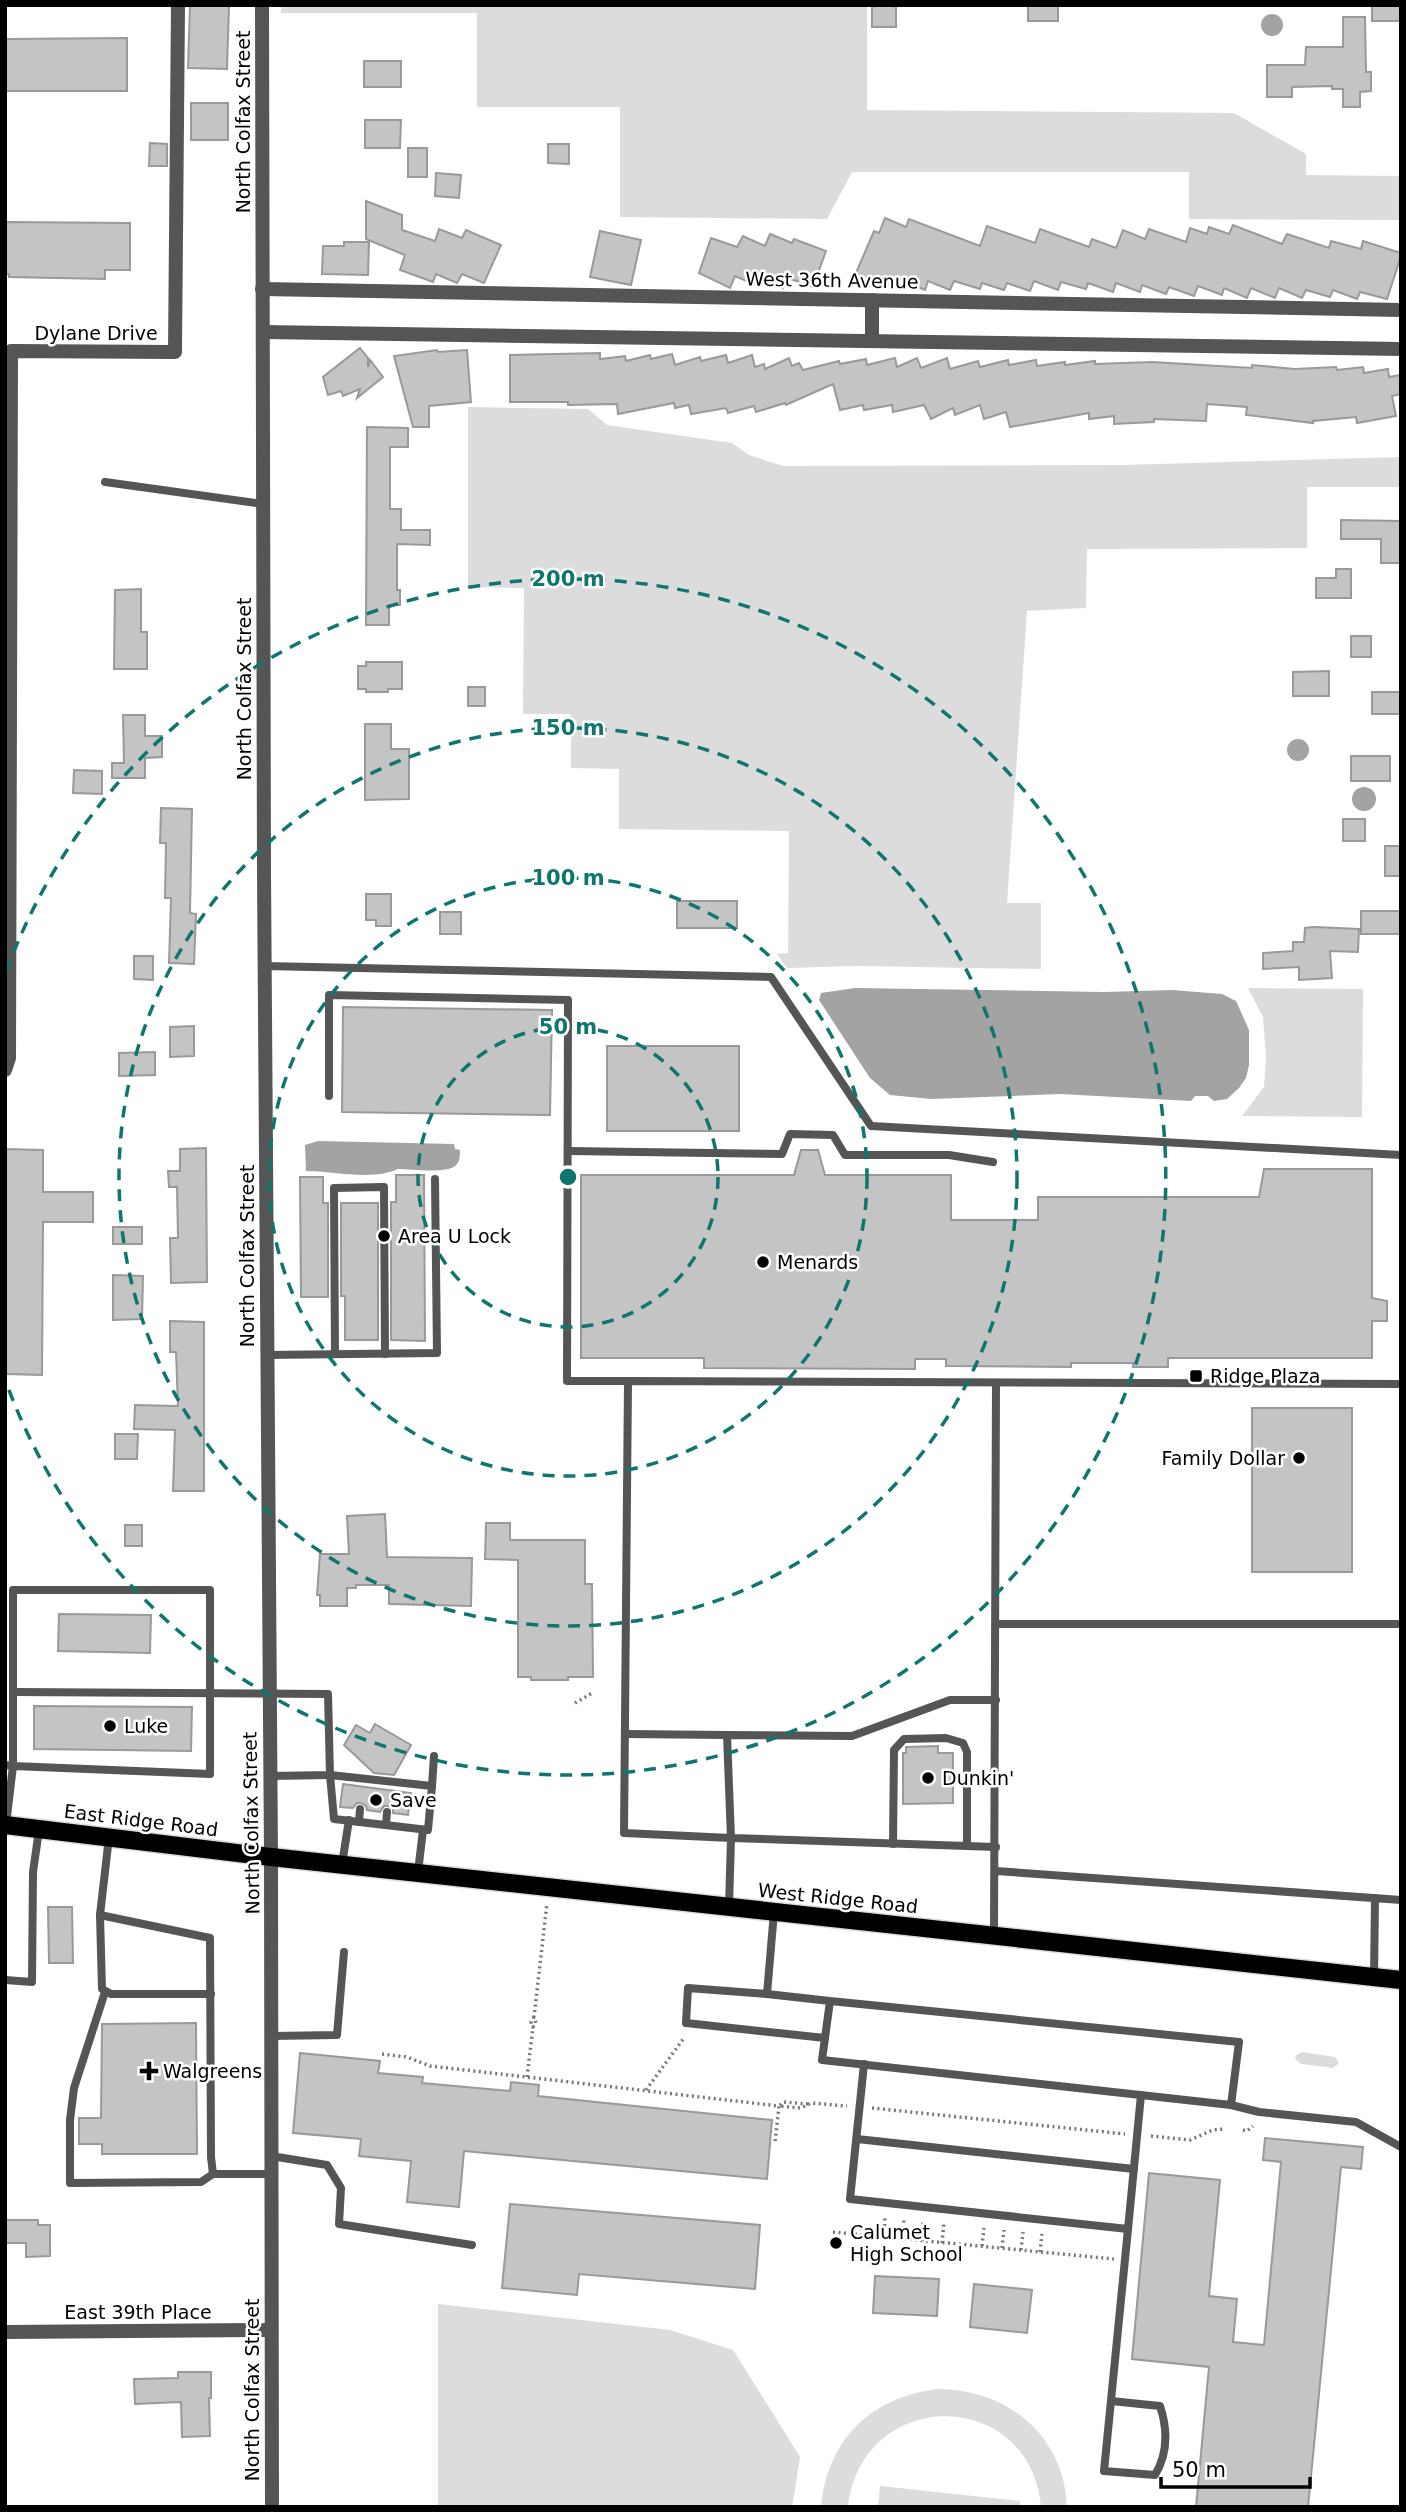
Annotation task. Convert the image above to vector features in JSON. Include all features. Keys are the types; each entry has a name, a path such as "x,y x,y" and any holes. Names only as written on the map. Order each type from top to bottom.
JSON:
{"main road":[{"name":"East Ridge Road","path":"6,1825 271,1857"},
{"name":"West Ridge Road","path":"271,1857 1401,1980"}],"street":[{"name":"Dylane Drive","path":"5,1070 9,1058 11,351 175,352 177,5"},
{"name":"North Colfax Street","path":"262,5 272,2507"},
{"name":"West 36th Avenue","path":"262,289 1401,310"},
{"path":"872,300 872,341"},
{"path":"262,332 1401,349"},
{"name":"East 39th Place","path":"5,2332 271,2330"}],"lane":[{"path":"105,482 263,504"},
{"path":"265,966 771,977 871,1126 1401,1156"},
{"path":"329,1096 329,995 568,1000 567,1381 1401,1384"},
{"path":"568,1151 782,1154 790,1134 833,1135 845,1155 949,1155 993,1163"},
{"path":"267,1354 437,1353 435,1179"},
{"path":"335,1354 334,1188 384,1187 385,1354"},
{"path":"628,1381 624,1833 996,1847"},
{"path":"995,1936 996,1383"},
{"path":"6,1825 9,1766 13,1692 13,1590 210,1590 210,1774 9,1766"},
{"path":"996,1624 1401,1624"},
{"path":"13,1692 328,1694 334,1819 428,1830 434,1756"},
{"path":"625,1734 852,1736 950,1700 996,1700"},
{"path":"727,1735 731,1838 729,1907"},
{"path":"893,1844 894,1750 904,1739 946,1738 963,1743 967,1752 967,1846"},
{"path":"270,1776 330,1775 390,1786 432,1786"},
{"path":"359,1822 360,1809"},
{"path":"386,1825 387,1812"},
{"path":"342,1864 349,1821"},
{"path":"5,1980 32,1982 33,1872 39,1829"},
{"path":"418,1873 423,1830"},
{"path":"109,1837 100,1914 100,1984 105,1992 74,2088 70,2120 70,2183 201,2182 213,2174 271,2174"},
{"path":"996,1871 1401,1900"},
{"path":"1374,1978 1375,1898"},
{"path":"766,1994 774,1912"},
{"path":"100,1914 210,1938 213,2174"},
{"path":"271,2036 337,2035 344,1952"},
{"path":"825,2038 686,2023 688,1988 1239,2042 1231,2105"},
{"path":"105,1992 211,1994"},
{"path":"830,2001 822,2060 1231,2105 1259,2112 1356,2122 1401,2147"},
{"path":"864,2064 850,2199 1128,2229"},
{"path":"1111,2401 1160,2406 1166,2424 1166,2445 1163,2462 1155,2475 1104,2471 1141,2095"},
{"path":"857,2139 1134,2169"},
{"path":"271,2156 327,2165 341,2188 339,2224 472,2245"}],"path":[{"path":"575,1703 592,1693"},
{"path":"527,2077 533,2027 531,2022 534,2017 549,1887"},
{"path":"645,2090 684,2038"},
{"path":"382,2054 407,2057 430,2066 779,2106"},
{"path":"775,2143 779,2106 783,2102 860,2107 1127,2134"},
{"path":"1243,2130 1258,2125"},
{"path":"1146,2136 1190,2140 1213,2130 1224,2129"},
{"path":"884,2237 885,2216"},
{"path":"903,2239 904,2218"},
{"path":"922,2241 923,2220"},
{"path":"942,2242 944,2222"},
{"path":"982,2246 984,2226"},
{"path":"1002,2249 1004,2228"},
{"path":"1021,2250 1023,2230"},
{"path":"834,2232 1125,2260"},
{"path":"1040,2252 1042,2232"}],"shaded area":[{"path":"281,5 867,5 867,110 1234,113 1306,154 1306,175 1401,176 1401,220 1189,219 1189,172 852,172 827,219 620,217 620,107 477,107 477,13 281,13"},
{"path":"1272,14 1280,17 1283,25 1280,33 1272,36 1264,33 1261,25 1264,17"},
{"path":"468,407 588,409 607,425 732,443 749,455 783,466 1124,465 1401,457 1401,487 1307,487 1307,548 1087,549 1086,608 1027,611 1007,903 1041,903 1041,969 856,966 787,968 777,954 788,953 789,831 619,829 619,769 571,768 571,714 523,714 524,588 468,587"},
{"path":"1298,739 1306,742 1309,750 1306,758 1298,761 1290,758 1287,750 1290,742"},
{"path":"1364,787 1373,790 1376,799 1373,808 1364,811 1355,808 1352,799 1355,790"},
{"path":"855,988 1104,992 1172,990 1222,994 1236,1001 1249,1030 1249,1065 1246,1078 1239,1088 1227,1099 1214,1101 1208,1096 1195,1096 1191,1101 1060,1094 931,1099 890,1095 870,1078 819,1000 821,993"},
{"path":"1248,988 1363,989 1362,1117 1242,1116 1264,1087 1266,1058 1263,1017"},
{"path":"318,1141 454,1144 455,1149 460,1150 460,1157 455,1166 444,1170 398,1169 388,1173 365,1175 306,1171 305,1145"},
{"path":"1302,2052 1335,2057 1339,2063 1333,2068 1301,2064 1295,2056"},
{"path":"438,2304 670,2330 733,2350 800,2457 792,2507 438,2507"},
{"path":"937,2389 986,2397 1008,2407 1027,2421 1043,2438 1055,2458 1063,2481 1067,2507 1041,2507 1030,2467 1008,2439 979,2422 946,2416 912,2422 883,2439 860,2467 848,2507 821,2507 825,2483 833,2461 856,2426 873,2412 892,2402"},
{"path":"880,2486 1020,2501 1020,2507 878,2507"}],"building":[{"path":"190,5 229,5 227,69 188,68"},
{"path":"872,5 896,5 896,27 872,27"},
{"path":"1028,5 1058,5 1058,21 1028,21"},
{"path":"1372,5 1401,5 1401,21 1372,21"},
{"path":"1343,17 1365,17 1366,72 1371,72 1371,91 1360,92 1360,107 1343,107 1343,89 1332,89 1332,86 1292,87 1292,97 1267,97 1267,65 1305,65 1306,47 1343,47"},
{"path":"127,38 127,91 5,91 5,39"},
{"path":"364,61 401,61 401,87 364,87"},
{"path":"191,103 228,103 228,140 191,140"},
{"path":"365,120 401,120 400,148 365,148"},
{"path":"150,143 167,144 167,166 149,166"},
{"path":"548,144 569,144 569,164 548,163"},
{"path":"408,148 427,148 427,177 408,177"},
{"path":"436,173 461,175 459,198 435,196"},
{"path":"366,201 402,215 402,230 435,241 439,229 462,238 466,230 501,245 484,283 462,274 457,283 436,274 433,282 400,270 405,255 366,239"},
{"path":"885,218 906,227 909,219 980,246 987,226 1035,243 1040,229 1089,247 1092,239 1116,248 1123,230 1145,239 1149,229 1186,242 1190,228 1207,234 1209,227 1229,234 1233,225 1282,244 1287,234 1329,248 1331,241 1361,249 1363,241 1401,253 1401,256 1387,299 1360,292 1357,299 1333,290 1330,297 1306,290 1302,298 1279,288 1275,298 1251,288 1247,298 1224,288 1222,295 1198,286 1194,296 1169,287 1166,294 1142,285 1140,292 1116,283 1113,292 1088,283 1086,289 1061,282 1058,290 1034,281 1030,291 1007,283 1004,290 982,283 980,289 954,281 950,290 928,281 925,290 903,281 900,289 871,279 869,286 853,280 874,231 879,233"},
{"path":"5,222 130,223 130,270 105,270 105,279 9,277 9,274 5,274"},
{"path":"600,231 641,240 631,285 590,277"},
{"path":"770,234 792,243 794,239 826,251 813,287 788,278 783,288 763,278 760,287 735,276 730,288 699,273 711,238 737,247 743,236 765,246"},
{"path":"344,242 369,242 368,275 322,274 323,246 344,246"},
{"path":"360,348 368,358 368,367 370,360 383,377 357,398 360,389 343,396 341,391 328,395 323,377"},
{"path":"437,350 467,350 471,402 429,406 429,427 413,427 394,356"},
{"path":"600,353 600,359 625,356 626,361 650,355 651,359 672,354 675,365 700,357 701,361 726,355 728,363 752,355 755,367 764,364 765,369 789,358 792,366 799,363 803,370 839,361 840,364 866,359 867,365 895,358 897,367 917,358 921,368 947,358 950,369 978,361 980,367 1008,360 1009,365 1036,360 1037,366 1095,361 1095,364 1152,362 1252,368 1252,365 1295,369 1336,367 1337,370 1363,367 1364,373 1388,369 1389,377 1401,375 1401,394 1392,396 1396,416 1357,423 1356,417 1313,423 1246,415 1247,407 1207,404 1206,421 1154,419 1154,422 1114,424 1114,416 1089,419 1089,413 1010,427 1006,412 984,419 980,405 955,415 953,408 931,419 924,405 893,412 892,405 864,410 863,405 840,410 833,384 786,405 785,403 756,412 754,406 728,413 726,408 691,414 689,405 675,408 674,403 618,414 617,404 510,402 510,355"},
{"path":"367,427 408,428 408,447 390,447 390,509 401,509 401,530 430,530 430,545 397,544 397,590 400,590 400,605 389,605 389,625 366,625"},
{"path":"1341,520 1401,521 1401,563 1381,563 1381,539 1341,539"},
{"path":"1336,569 1351,569 1351,598 1316,598 1316,578 1336,578"},
{"path":"141,589 141,632 147,632 147,669 114,669 115,590"},
{"path":"1351,636 1371,636 1371,657 1351,657"},
{"path":"366,662 402,662 402,689 366,692 366,689 358,689 358,666 366,666"},
{"path":"1329,671 1329,696 1293,696 1293,672"},
{"path":"468,687 485,687 485,706 468,706"},
{"path":"1372,692 1401,692 1401,714 1372,714"},
{"path":"123,715 145,715 145,736 162,736 162,757 145,758 145,778 112,778 112,763 124,763"},
{"path":"365,724 391,724 391,749 409,749 409,799 365,800"},
{"path":"1351,756 1390,756 1390,781 1351,781"},
{"path":"74,770 102,771 102,794 73,793"},
{"path":"161,808 192,809 190,913 196,914 194,964 169,963 171,898 165,898 166,843 160,843"},
{"path":"1343,819 1365,819 1365,841 1343,841"},
{"path":"1385,846 1401,846 1401,876 1385,876"},
{"path":"366,894 391,894 391,926 376,926 376,920 366,920"},
{"path":"677,901 737,901 737,928 677,928"},
{"path":"1361,911 1401,911 1401,934 1361,934"},
{"path":"440,912 461,912 461,934 440,934"},
{"path":"1305,928 1359,929 1358,952 1330,951 1332,978 1299,980 1299,967 1263,969 1263,953 1293,951 1293,942 1304,942"},
{"path":"134,956 153,956 153,980 134,979"},
{"path":"343,1007 552,1010 550,1115 342,1112"},
{"path":"194,1026 194,1056 170,1057 170,1027"},
{"path":"607,1046 739,1046 739,1131 607,1131"},
{"path":"155,1052 155,1075 119,1076 119,1053"},
{"path":"206,1148 207,1282 171,1283 170,1238 178,1238 177,1187 169,1187 168,1171 180,1171 180,1149"},
{"path":"5,1149 43,1150 43,1192 93,1192 93,1222 43,1222 42,1375 5,1374"},
{"path":"801,1150 818,1150 825,1175 951,1175 951,1220 1038,1220 1038,1197 1259,1197 1264,1169 1372,1169 1372,1298 1387,1301 1387,1321 1372,1321 1372,1358 1168,1358 1168,1367 1133,1367 1133,1363 1071,1363 1071,1367 946,1366 946,1359 915,1359 915,1369 704,1368 704,1358 581,1358 581,1175 794,1175"},
{"path":"396,1175 424,1175 425,1341 391,1340 391,1202 396,1202"},
{"path":"300,1177 323,1177 323,1203 328,1203 328,1297 301,1297"},
{"path":"341,1203 378,1203 378,1340 345,1340 345,1296 341,1296"},
{"path":"113,1227 142,1227 142,1244 113,1244"},
{"path":"113,1275 143,1276 142,1319 113,1320"},
{"path":"170,1321 204,1322 204,1491 173,1491 175,1430 134,1429 135,1405 178,1406 176,1352 170,1352"},
{"path":"1252,1408 1352,1408 1352,1572 1252,1572"},
{"path":"115,1434 138,1434 137,1459 115,1459"},
{"path":"385,1514 387,1557 472,1558 471,1606 389,1604 389,1585 356,1585 356,1588 347,1588 347,1606 320,1606 320,1595 317,1595 320,1554 349,1554 347,1516"},
{"path":"486,1523 510,1523 510,1540 585,1540 585,1584 592,1584 593,1677 531,1680 531,1677 518,1677 518,1560 485,1559"},
{"path":"125,1525 142,1525 142,1546 125,1546"},
{"path":"59,1614 151,1615 150,1653 58,1651"},
{"path":"34,1706 192,1707 191,1751 34,1749"},
{"path":"375,1724 411,1745 394,1775 374,1773 344,1745 356,1725 370,1733"},
{"name":"Dunkin'","path":"938,1746 938,1753 953,1753 953,1803 903,1804 903,1753 906,1753 906,1747"},
{"name":"Save","path":"343,1784 411,1793 408,1815 393,1813 393,1809 388,1806 384,1806 380,1812 367,1810 361,1803 357,1803 353,1808 340,1807"},
{"path":"48,1907 72,1907 73,1963 49,1963"},
{"name":"Walgreens","path":"196,2023 197,2154 102,2154 102,2144 79,2144 79,2118 101,2118 102,2024"},
{"path":"300,2053 380,2061 378,2073 423,2077 422,2083 510,2091 511,2082 539,2085 538,2096 772,2120 767,2179 464,2151 459,2207 407,2202 411,2161 359,2156 361,2139 293,2133"},
{"path":"1265,2138 1363,2147 1361,2169 1341,2167 1308,2507 1196,2507 1209,2367 1132,2359 1149,2173 1220,2180 1209,2296 1237,2299 1233,2342 1264,2345 1281,2162 1263,2160"},
{"path":"510,2204 760,2225 755,2289 579,2274 577,2295 502,2288"},
{"path":"5,2220 38,2220 38,2225 50,2225 50,2256 26,2257 26,2243 5,2243"},
{"path":"875,2276 939,2279 937,2316 873,2313"},
{"path":"974,2284 1032,2290 1027,2333 970,2327"},
{"path":"178,2372 211,2372 210,2436 182,2437 181,2402 135,2404 134,2379 178,2378"}],"place":[{"name":"Area U Lock","path":"384,1236"},
{"name":"Menards","path":"763,1262"},
{"name":"Ridge Plaza","path":"1196,1376"},
{"name":"Family Dollar","path":"1299,1458"},
{"name":"Luke","path":"110,1726"},
{"name":"Dunkin'","path":"928,1778"},
{"name":"Save","path":"376,1800"},
{"name":"Walgreens","path":"149,2071"},
{"name":"Calumet High School","path":"836,2243"}]}
